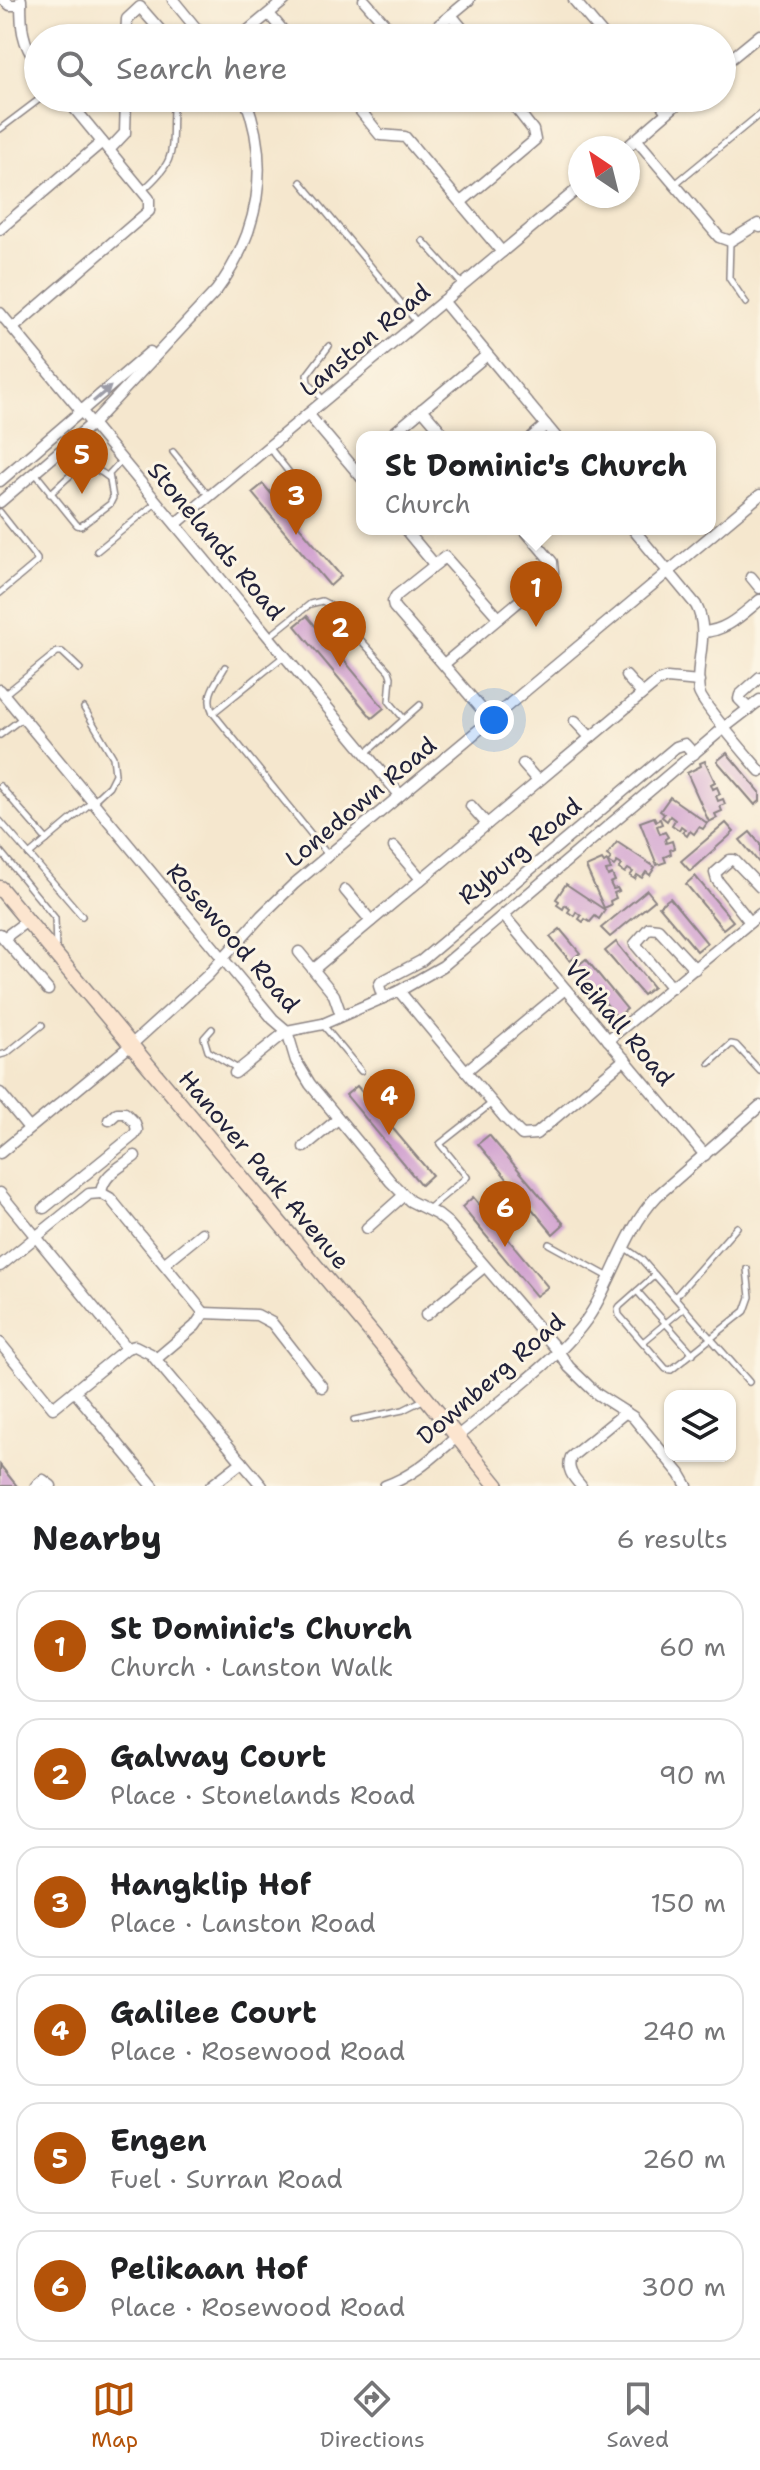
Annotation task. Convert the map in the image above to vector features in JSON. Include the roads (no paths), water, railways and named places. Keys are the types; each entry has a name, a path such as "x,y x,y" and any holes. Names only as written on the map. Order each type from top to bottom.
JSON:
{"street":[{"path":"4,0 10,5 21,3 24,45"},
{"path":"173,0 193,24"},
{"path":"256,24 285,0"},
{"path":"364,0 385,24"},
{"path":"440,24 469,0"},
{"path":"578,1 595,24"},
{"path":"127,24 137,4 155,24"},
{"path":"269,14 277,24"},
{"path":"451,15 458,24"},
{"path":"736,55 760,35"},
{"path":"13,328 149,211 150,201 143,191 77,112"},
{"path":"0,229 125,133 126,112"},
{"path":"0,502 93,423 228,276 246,240 259,182 259,149 249,112"},
{"path":"363,112 380,135 405,137 502,252"},
{"path":"461,202 535,140 533,130 519,112"},
{"path":"639,136 667,112"},
{"path":"640,144 719,237 730,241 759,224"},
{"name":"Lanston Road","path":"176,524 568,197"},
{"path":"443,301 551,431"},
{"name":"Stonelands Road","path":"0,313 400,795"},
{"path":"0,481 186,322"},
{"path":"396,431 487,355"},
{"path":"422,409 441,431"},
{"path":"308,414 356,462"},
{"path":"539,431 546,425"},
{"name":"Lonedown Road","path":"716,533 760,495"},
{"path":"410,535 434,564"},
{"path":"444,664 551,575 554,570 550,559 529,535"},
{"path":"638,535 696,605 703,632 699,681 702,699 760,771"},
{"name":"Lonedown Road","path":"0,1153 131,1045 207,976 294,884 713,535"},
{"path":"491,720 393,604 396,596 443,557 499,618"},
{"path":"751,577 760,588"},
{"path":"703,632 724,628 760,600"},
{"path":"626,676 642,694"},
{"path":"749,709 739,699 740,695 760,677"},
{"path":"314,969 658,681 667,678 699,681"},
{"name":"Rosewood Road","path":"2,692 273,1019 287,1031 303,1075 403,1196 448,1223 569,1367 597,1394 633,1417 687,1486"},
{"name":"Ryburg Road","path":"287,1031 323,1024 399,991 443,966 760,700"},
{"path":"575,721 590,737"},
{"name":"Ryburg Road","path":"383,998 381,982 421,961 676,747 685,744 694,754"},
{"path":"523,764 538,781"},
{"path":"471,806 487,824"},
{"path":"394,847 421,879"},
{"path":"750,922 717,880 715,873 734,860 760,887"},
{"name":"Hanover Park Avenue","path":"0,888 426,1398 495,1485"},
{"path":"345,890 371,921"},
{"path":"608,1040 760,914"},
{"name":"Vleihall Road","path":"504,916 705,1155"},
{"path":"27,921 2,936 48,990"},
{"path":"672,988 635,944 649,928 658,929 695,969"},
{"path":"299,952 334,995 341,1015"},
{"path":"466,1071 565,989"},
{"path":"399,991 522,1135 536,1134 625,1059"},
{"path":"237,1071 287,1031"},
{"path":"0,1093 29,1128"},
{"name":"Downberg Road","path":"385,1486 410,1475 579,1331 594,1308 637,1221 650,1203 760,1106"},
{"path":"44,1208 137,1130 135,1123 125,1113 117,1113 109,1120"},
{"path":"304,1147 338,1119"},
{"path":"101,1193 106,1177 135,1156"},
{"path":"67,1190 77,1203"},
{"path":"0,1193 127,1348"},
{"path":"0,1266 89,1194 101,1193 110,1198 204,1313 257,1315 272,1323 322,1387"},
{"path":"367,1228 403,1196"},
{"path":"165,1263 202,1233"},
{"path":"426,1315 484,1267"},
{"path":"156,1359 195,1326 204,1313"},
{"path":"0,1343 53,1408 127,1348 139,1347 149,1352 262,1486"},
{"path":"74,1391 153,1486"},
{"path":"581,1486 570,1471 568,1464 571,1457 626,1412"},
{"path":"211,1486 242,1462"}],"lane":[{"path":"0,129 24,111"},
{"path":"143,191 164,172 171,160 173,112"},
{"path":"674,185 760,114"},
{"path":"301,182 417,322"},
{"path":"423,241 463,284"},
{"path":"730,241 729,278 746,303"},
{"path":"323,401 308,382 307,375 329,346"},
{"path":"269,446 306,494"},
{"path":"173,452 209,496"},
{"path":"34,473 77,525 83,526 113,498 109,477 122,459"},
{"path":"50,494 85,467 93,467 109,477"},
{"path":"97,551 157,502"},
{"path":"0,512 37,559 0,593"},
{"path":"269,637 310,604 322,601 328,604 389,671 389,701 404,719"},
{"path":"2,692 57,652 62,652 80,669"},
{"path":"213,713 285,656"},
{"path":"225,667 210,692 209,704 213,713 329,856"},
{"path":"365,753 420,705"},
{"path":"29,855 112,781 116,765 113,757 84,708"},
{"path":"0,735 23,717"},
{"path":"0,786 47,840"},
{"path":"0,821 82,916"},
{"path":"0,851 55,918 56,955"},
{"path":"323,1024 361,1071"},
{"path":"0,1055 7,1053 42,1025"},
{"path":"212,1029 204,1038 205,1047 237,1071"},
{"path":"710,1063 731,1044 736,1045 760,1071"},
{"path":"427,1210 467,1177 440,1144 492,1103"},
{"path":"675,1297 737,1227"},
{"path":"549,1244 609,1277"},
{"path":"623,1247 637,1256 655,1275 749,1382"},
{"path":"655,1275 618,1309 619,1315 669,1370 693,1354 747,1307 750,1297 747,1269"},
{"path":"637,1291 693,1354"},
{"path":"643,1342 684,1308"},
{"path":"354,1420 403,1410 426,1398"}],"place":[{"name":"Engen","path":"82,494"},
{"name":"Hangklip Hof","path":"296,535"},
{"name":"St Dominic's Church","path":"536,627"},
{"name":"Galway Court","path":"340,667"},
{"name":"Galilee Court","path":"389,1135"},
{"name":"Pelikaan Hof","path":"505,1247"}]}
